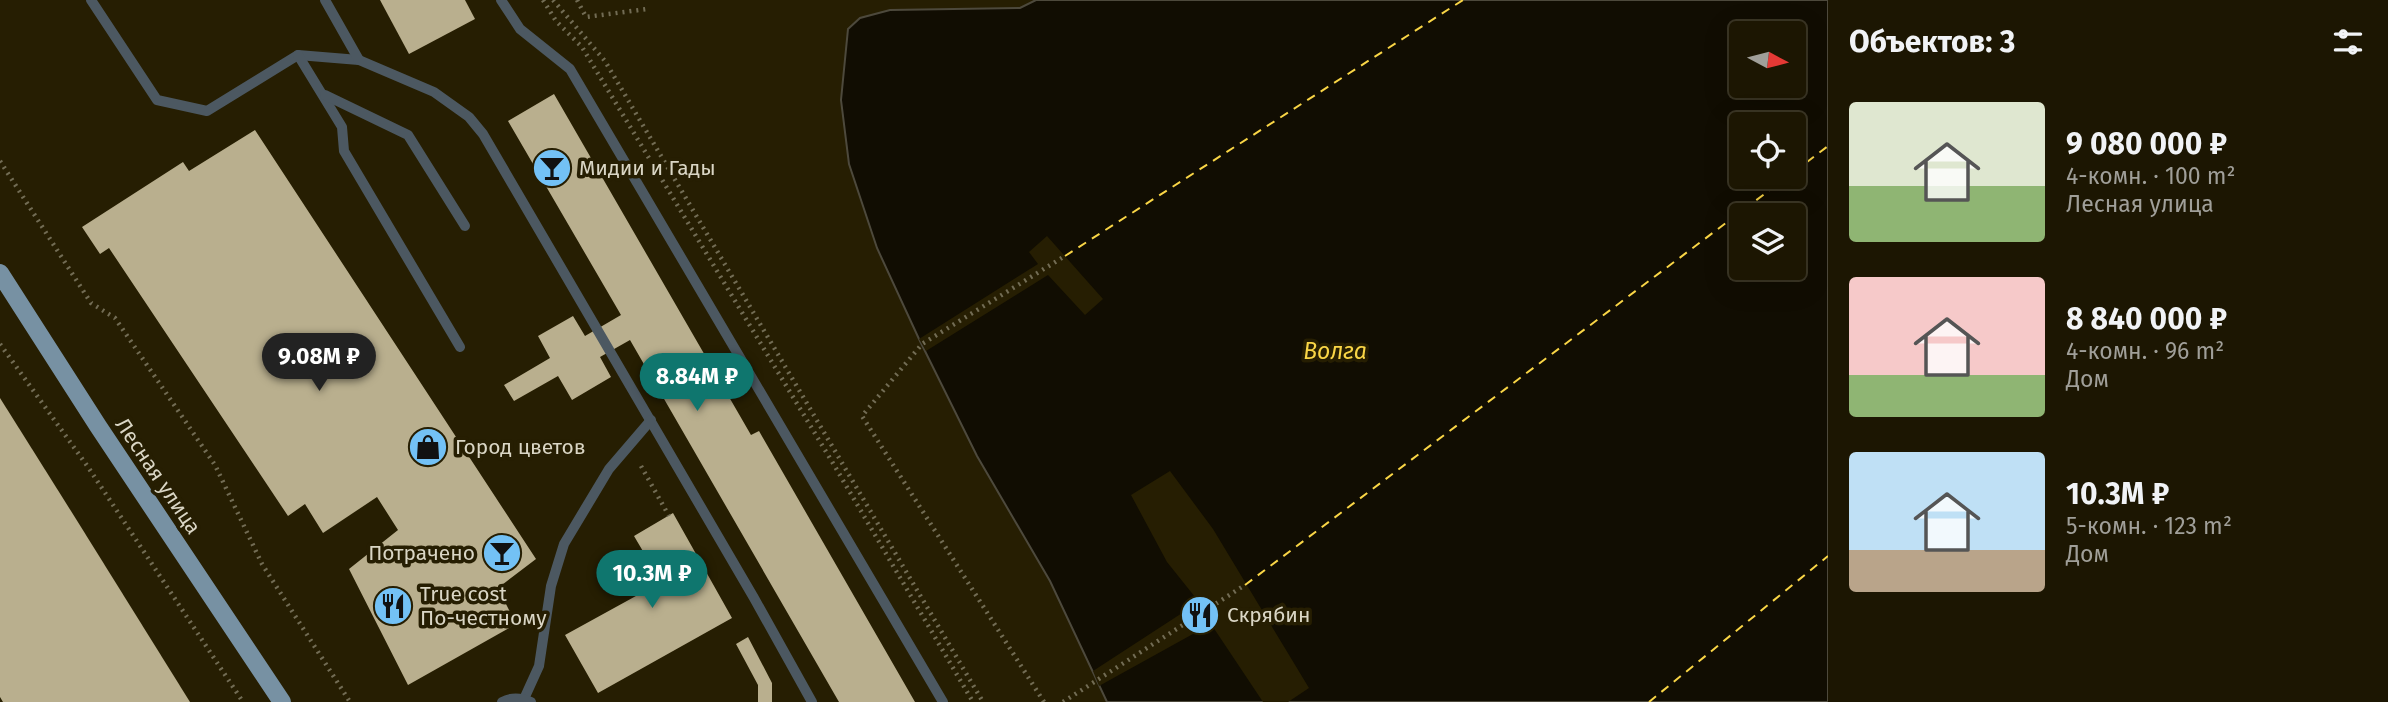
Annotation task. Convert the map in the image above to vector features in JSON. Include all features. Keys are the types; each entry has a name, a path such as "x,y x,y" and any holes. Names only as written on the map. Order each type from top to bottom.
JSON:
{"main road":[{"name":"Лесная улица","path":"0,273 98,426 282,702"}],"lane":[{"path":"91,0 157,100 207,111 298,55 359,60 434,92 470,117 483,134 651,420 812,702"},
{"path":"325,0 359,60"},
{"path":"501,0 520,29 570,69 943,702"},
{"path":"298,55 342,127 344,151 460,347"},
{"path":"324,95 408,135 466,226"},
{"path":"502,702 507,699 528,700 539,666 551,586 564,544 609,469 651,420"}],"path":[{"path":"543,0 556,21 582,47 835,465 973,702"},
{"path":"553,0 604,61 983,702"},
{"path":"577,0 586,17 647,9"},
{"path":"0,161 91,303 115,318 215,465 262,564 350,702"},
{"path":"1044,702 862,416 922,344 1065,256"},
{"path":"0,344 88,467 243,702"},
{"path":"641,466 669,516"},
{"path":"1063,702 1245,585"}],"water":[{"name":"Волга","path":"1036,0 1828,0 1828,702 1107,702 1050,581 977,456 919,339 877,248 849,164 841,100 848,29 860,18 890,10 1020,8"}],"pier":[{"path":"1047,236 1103,299 1085,315 1048,275 926,351 919,339 1038,264 1029,252"},
{"path":"1170,471 1213,529 1309,688 1288,702 1263,702 1211,624 1099,686 1093,671 1199,602 1167,562 1131,495"}],"building":[{"path":"380,0 465,0 475,19 409,54"},
{"path":"554,94 751,435 759,431 915,702 839,702 630,340 600,357 611,377 572,400 558,376 514,401 504,385 550,358 538,336 573,316 585,336 621,315 508,121"},
{"path":"255,130 536,559 498,588 516,624 408,685 349,569 398,530 377,497 323,533 305,504 288,516 109,248 100,254 82,227 183,162 189,171"},
{"path":"0,398 190,702 3,702 0,697"},
{"path":"673,513 732,618 598,693 565,635 645,591 629,562 644,553 634,536"},
{"path":"748,637 772,683 772,702 758,702 758,685 736,644"}],"ferry route":[{"path":"1065,256 1463,0"},
{"path":"1806,163 1828,146"},
{"path":"1245,585 1771,189"},
{"path":"1649,702 1828,556"}],"place":[{"name":"Мидии и Гады","path":"552,168"},
{"name":"Город цветов","path":"428,447"},
{"name":"Потрачено","path":"502,553"},
{"name":"True cost По-честному","path":"393,606"},
{"name":"Скрябин","path":"1200,615"}]}
